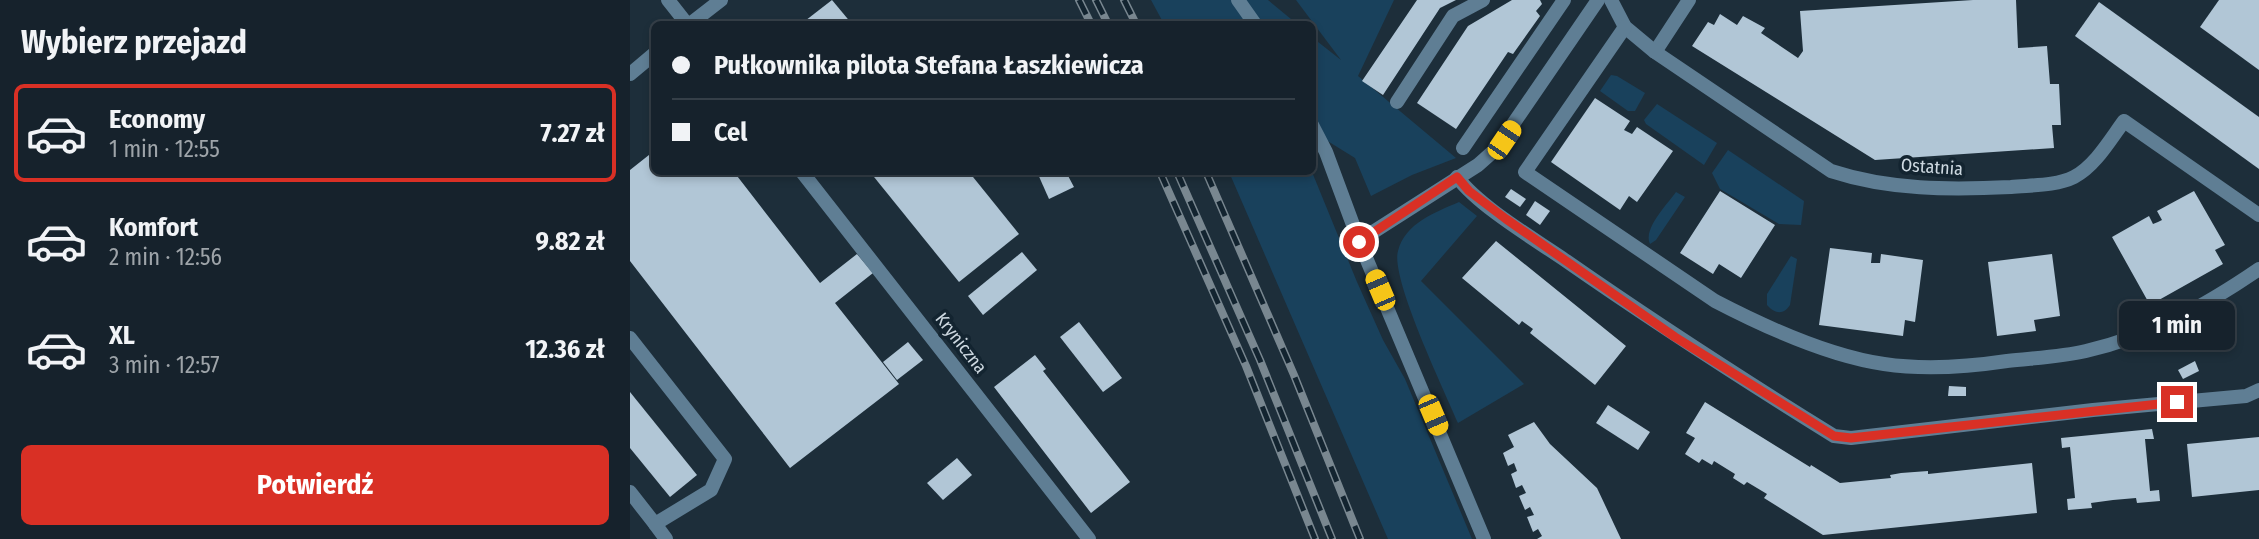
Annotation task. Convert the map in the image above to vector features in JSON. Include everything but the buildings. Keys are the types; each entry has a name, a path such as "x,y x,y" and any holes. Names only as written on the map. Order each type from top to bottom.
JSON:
{"street":[{"path":"668,0 686,21"},
{"path":"693,21 721,0"},
{"path":"1238,0 1253,21"},
{"path":"1396,102 1453,16 1483,0"},
{"path":"1463,148 1564,0"},
{"path":"1359,242 1478,165 1504,140 1598,0"},
{"name":"Ostatnia","path":"1611,0 1625,27 1655,52 1831,171 1911,187 1952,190 2057,182 2074,177 2087,167 2124,121 2259,215"},
{"path":"1655,52 1689,0"},
{"path":"1625,27 1525,172 1715,301 1741,315 1829,351 1887,365 1939,367 1982,365 2086,351 2174,320 2215,299 2259,269"},
{"path":"630,74 651,56"},
{"path":"1316,133 1484,539"},
{"name":"Kryniczna","path":"804,175 1089,539"},
{"path":"1457,177 1469,191 1506,219 1675,337 1834,436 1851,438 2093,410 2246,396 2259,390"},
{"path":"630,338 725,459 711,490 655,524"},
{"path":"630,492 666,539"}],"shaded area":[{"path":"1151,0 1268,0 1293,21 1162,21"},
{"path":"1296,0 1394,0 1358,76 1456,158 1412,175 1371,196 1355,158 1316,134 1316,40 1341,60 1316,27 1316,21 1312,21"},
{"path":"1611,75 1645,93 1635,111 1628,111 1600,91"},
{"path":"1657,104 1717,143 1704,165 1646,124 1644,120"},
{"path":"1728,150 1804,201 1801,225 1779,224 1720,189 1712,173"},
{"path":"1230,175 1313,175 1357,282 1383,340 1405,379 1472,539 1388,539"},
{"path":"1676,192 1685,197 1656,240 1650,244 1653,224"},
{"path":"1459,202 1477,216 1421,281 1524,384 1458,423 1410,309 1402,285 1398,251 1407,233 1414,226"},
{"path":"1791,256 1797,259 1790,305 1784,311 1776,311 1767,305 1767,294"}],"railway":[{"path":"1079,0 1090,21"},
{"path":"1096,0 1106,21"},
{"path":"1124,0 1134,21"},
{"path":"1161,175 1246,366 1315,539"},
{"path":"1178,175 1260,360 1332,539"},
{"path":"1207,175 1294,375 1360,539"}],"route":[{"path":"1359,242 1457,177 1469,191 1506,219 1675,337 1834,436 1851,438 2177,402"}]}
